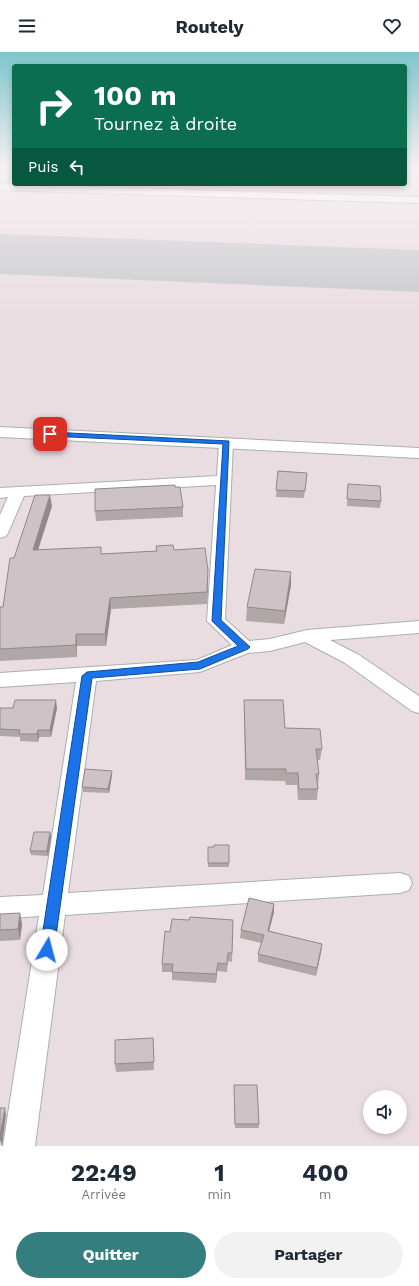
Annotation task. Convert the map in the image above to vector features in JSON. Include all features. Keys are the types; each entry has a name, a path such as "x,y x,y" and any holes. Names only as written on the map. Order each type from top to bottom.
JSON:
{"street":[{"path":"0,432 226,442 419,454"},
{"path":"226,442 216,621 245,647"},
{"path":"0,493 224,480"},
{"path":"0,533 18,493"},
{"path":"0,680 87,676 200,666 245,647 270,645 307,636 419,627"},
{"path":"307,636 352,659 419,706"},
{"path":"19,1146 87,676"},
{"path":"0,908 400,883"}],"building":[{"path":"278,471 307,473 305,491 276,490"},
{"path":"348,484 380,486 381,501 347,499"},
{"path":"175,485 175,487 180,487 183,507 95,511 95,489"},
{"path":"35,495 50,495 33,550 101,547 101,554 157,551 156,546 173,545 174,550 205,548 208,570 207,592 110,598 105,634 76,634 76,645 0,649 0,607 3,607 10,558 14,558"},
{"path":"255,569 291,572 285,611 247,607"},
{"path":"15,700 56,700 50,730 38,730 37,734 19,734 20,730 0,729 0,708 13,708"},
{"path":"244,700 283,700 285,728 320,729 322,749 316,749 319,774 316,774 318,789 299,789 298,773 286,773 286,769 246,769"},
{"path":"85,769 112,771 108,789 82,787"},
{"path":"34,832 50,832 47,851 30,851"},
{"path":"214,845 229,845 229,863 208,863 208,847 214,847"},
{"path":"249,898 274,904 268,931 322,944 317,968 258,954 264,935 241,930"},
{"path":"20,913 18,929 0,930 0,914"},
{"path":"190,917 233,920 232,953 228,953 227,964 218,963 216,974 172,972 173,964 162,964 165,931 170,932 172,919 189,920"},
{"path":"153,1038 154,1062 115,1064 115,1040"},
{"path":"234,1085 257,1085 259,1124 235,1124"},
{"path":"0,1108 5,1108 0,1136"}],"runway":[{"path":"0,254 419,271"}],"route":[{"path":"47,950 87,676 200,666 245,647 216,621 226,442 50,434"}]}
